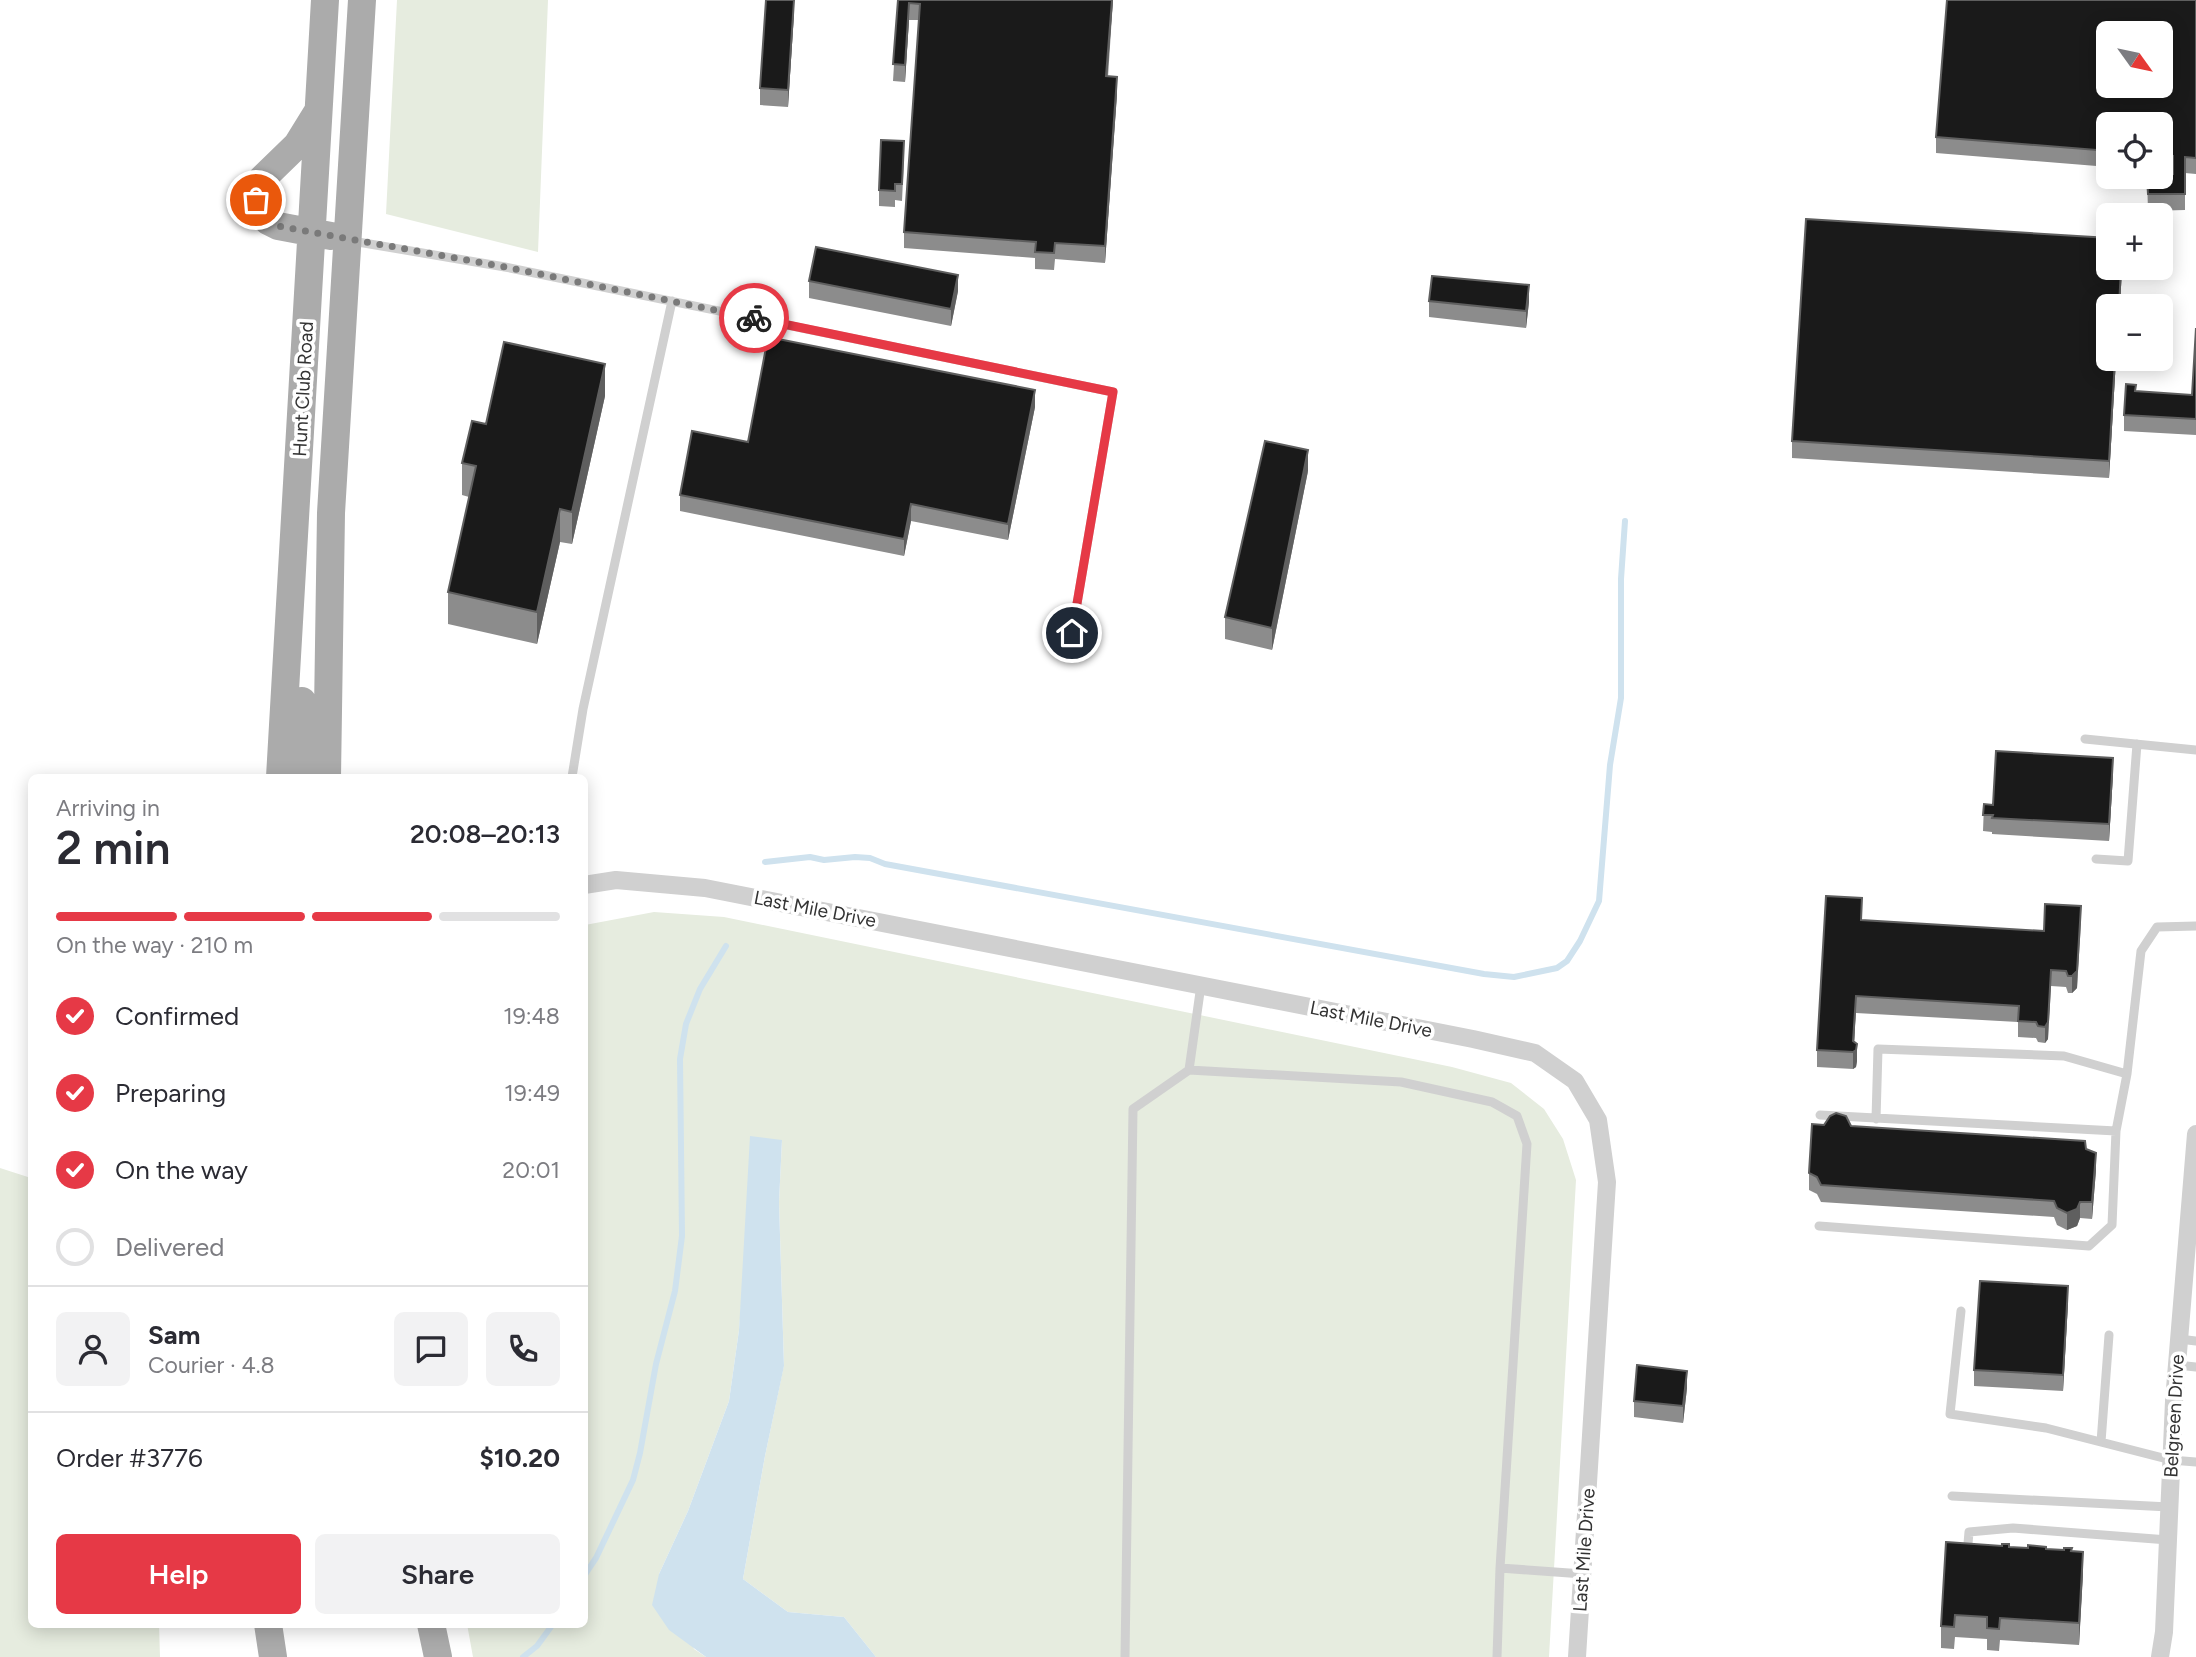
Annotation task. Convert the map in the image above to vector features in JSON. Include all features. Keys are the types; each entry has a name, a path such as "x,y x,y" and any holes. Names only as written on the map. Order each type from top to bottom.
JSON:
{"main road":[{"name":"Hunt Club Road","path":"280,774 325,0"},
{"name":"Hunt Club Road","path":"327,774 331,513 362,0"},
{"path":"319,108 297,145 261,180 256,200 268,221 278,226 347,240"},
{"path":"297,499 302,526 304,774"},
{"path":"269,1628 273,1657"},
{"path":"432,1628 438,1657"}],"street":[{"name":"Last Mile Drive","path":"588,885 616,880 705,888 1201,985 1535,1053 1575,1081 1598,1120 1607,1182 1577,1657"},
{"name":"Belgreen Drive","path":"2160,1657 2164,1632 2177,1365 2188,1340 2196,1133"}],"lane":[{"path":"347,240 492,265 1113,392 1072,633"},
{"path":"572,774 583,709 672,301"},
{"path":"2085,738 2196,750"},
{"path":"2096,859 2128,861 2137,744"},
{"path":"1819,1226 2089,1246 2112,1225 2116,1131 2127,1074 2141,951 2157,927 2196,926"},
{"path":"1189,1070 1201,985"},
{"path":"1875,1119 1878,1049 2064,1056 2127,1074"},
{"path":"1125,1657 1133,1109 1189,1070 1401,1082 1492,1102 1517,1116 1527,1144 1500,1568 1497,1657"},
{"path":"1820,1115 2116,1131"},
{"path":"1961,1311 1950,1414 2046,1428 2171,1460 2196,1462"},
{"path":"2101,1442 2109,1335"},
{"path":"2177,1365 2196,1367"},
{"path":"1952,1496 2169,1507"},
{"path":"1966,1557 1969,1532 2013,1528 2168,1540"},
{"path":"1500,1568 1583,1574"}],"shaded area":[{"path":"397,0 548,0 538,252 386,214"},
{"path":"654,912 724,917 1452,1067 1511,1083 1544,1109 1563,1139 1576,1180 1549,1657 876,1657 844,1617 788,1612 743,1579 784,1365 779,1202 782,1140 745,1258 729,1401 688,1511 659,1574 694,1649 706,1657 473,1657 468,1628 588,1628 588,924"},
{"path":"0,1168 28,1177 28,1628 159,1628 160,1657 0,1657"}],"water":[{"path":"750,1136 782,1140 779,1202 784,1366 743,1579 788,1612 844,1617 876,1657 706,1657 669,1630 652,1605 659,1574 688,1511 729,1401 739,1330"}],"building":[{"path":"766,0 794,0 788,90 760,88"},
{"path":"898,0 1112,0 1106,76 1117,77 1105,246 1055,243 1054,253 1035,252 1036,242 904,232 920,4 909,3 905,65 893,64"},
{"path":"1947,0 2196,0 2196,158 2185,157 2185,194 2148,194 2148,189 2173,189 2173,112 2096,112 2096,150 1936,137"},
{"path":"881,140 904,141 902,184 895,184 895,191 879,190"},
{"path":"1806,219 2096,237 2096,280 2120,280 2120,294 2096,294 2096,371 2114,371 2109,461 1792,441"},
{"path":"816,247 958,275 951,309 809,281"},
{"path":"1432,276 1529,285 1526,311 1429,301"},
{"path":"2196,328 2196,419 2124,415 2126,384 2136,385 2135,391 2192,395"},
{"path":"768,337 1035,390 1008,524 911,504 904,539 680,495 692,431 748,442"},
{"path":"504,342 605,364 572,512 560,509 537,612 448,592 476,466 462,463 472,421 486,424"},
{"path":"1265,441 1308,450 1272,628 1225,617"},
{"path":"1996,751 2113,758 2109,824 1992,818 1993,815 1983,815 1984,804 1993,805"},
{"path":"1826,896 1862,898 1861,920 2044,931 2045,904 2081,906 2077,971 2068,976 2066,971 2051,970 2048,1022 2045,1027 2038,1026 2036,1022 2018,1021 2019,1006 1856,996 1853,1041 1857,1044 1856,1050 1817,1050"},
{"path":"1836,1113 1846,1116 1851,1126 2085,1141 2086,1149 2096,1153 2092,1202 2080,1202 2077,1209 2067,1213 2057,1208 2054,1201 1821,1185 1817,1177 1809,1173 1812,1124 1824,1125 1830,1116"},
{"path":"1980,1281 2068,1286 2063,1375 1974,1370"},
{"path":"1637,1365 1687,1371 1683,1406 1634,1401"},
{"path":"1946,1542 2002,1546 2009,1544 2009,1547 2028,1548 2028,1545 2064,1550 2072,1548 2071,1551 2083,1552 2079,1623 2000,1618 1999,1629 1987,1628 1987,1617 1955,1615 1954,1627 1941,1626"}],"waterway":[{"path":"765,862 810,857 824,860 870,858 885,864 1484,974 1514,977 1557,968 1567,961 1580,941 1599,901 1610,765 1621,698 1621,579 1625,521"},
{"path":"588,1570 633,1480 640,1453 656,1364 675,1291 682,1236 680,1059 686,1024 700,989 726,946"},
{"path":"523,1657 537,1646 550,1628"}],"way so far":[{"path":"256,200 268,221 278,226 505,267 754,318"}],"route":[{"path":"754,318 1113,392 1072,633"}]}
